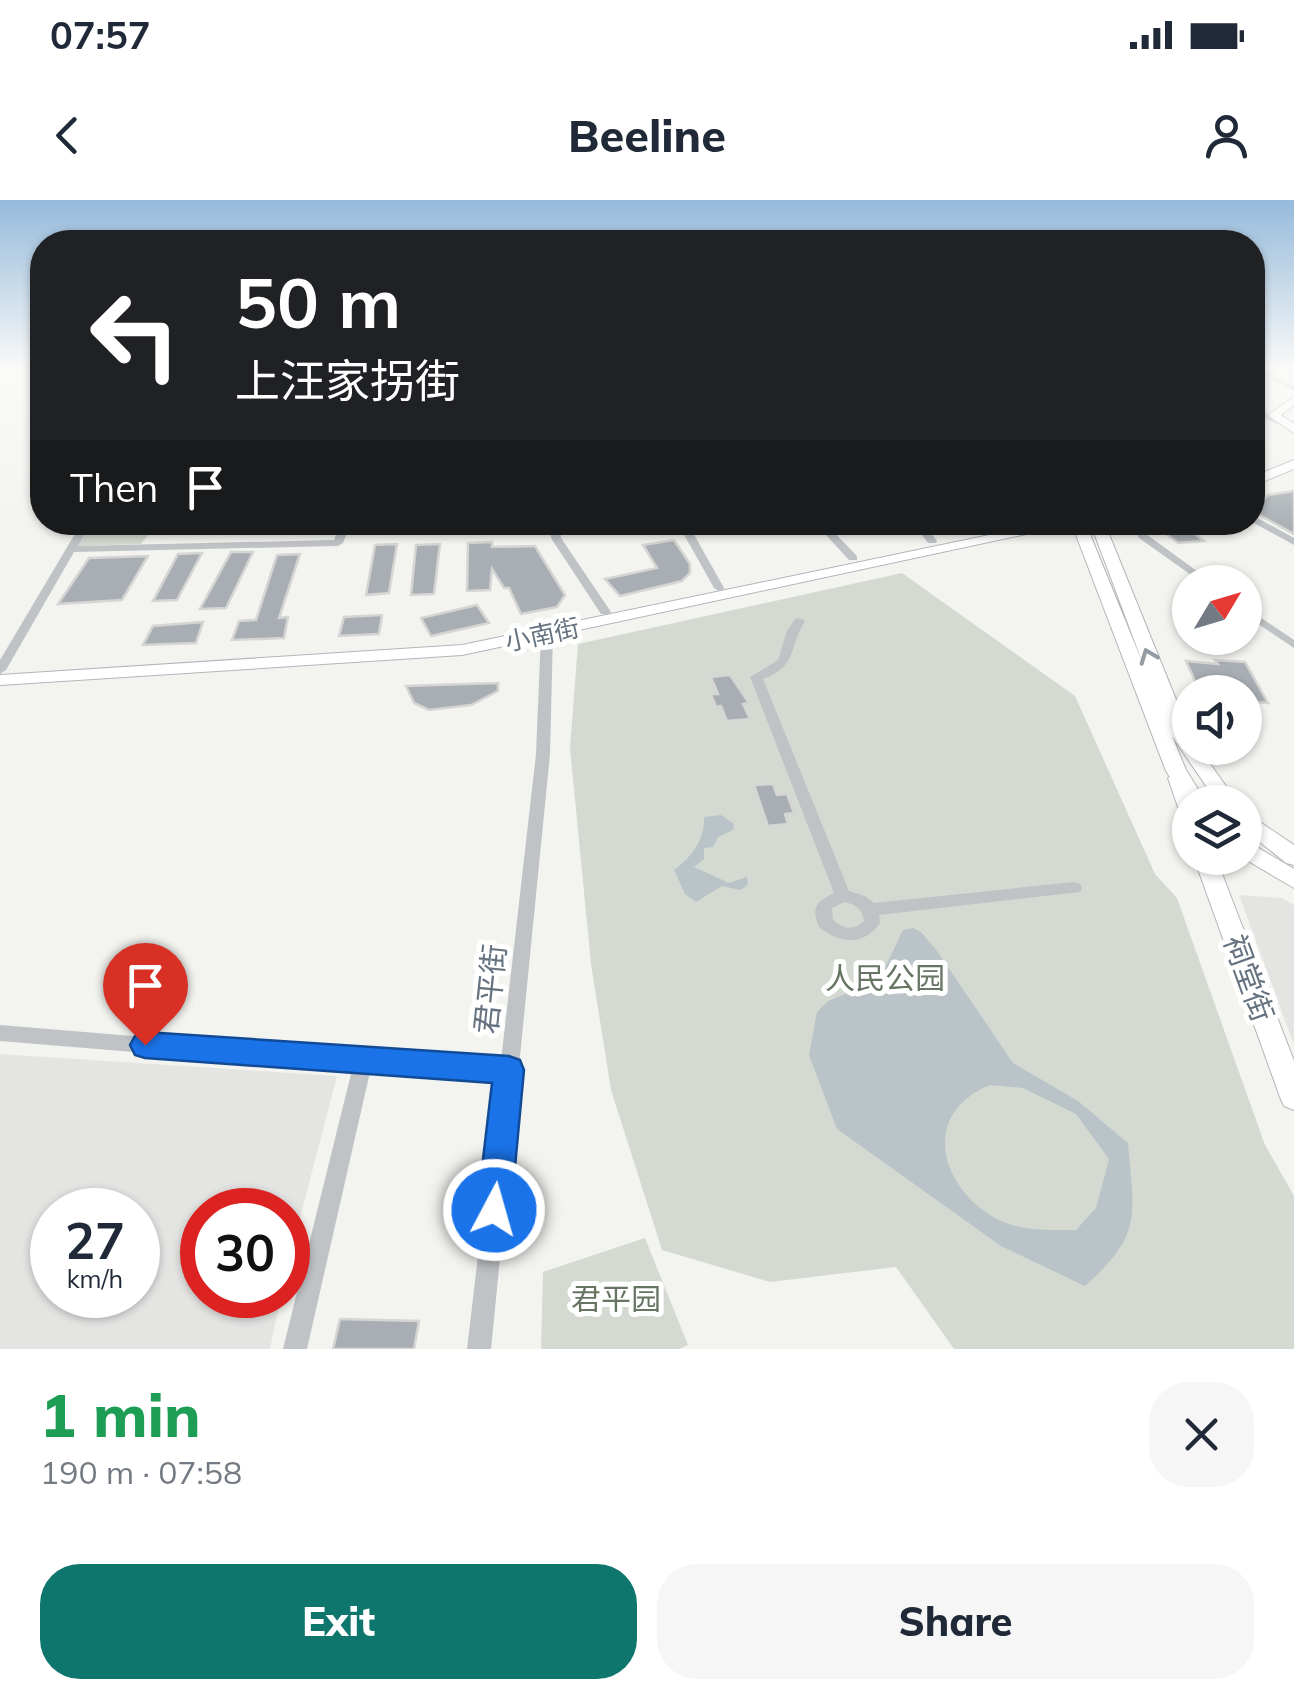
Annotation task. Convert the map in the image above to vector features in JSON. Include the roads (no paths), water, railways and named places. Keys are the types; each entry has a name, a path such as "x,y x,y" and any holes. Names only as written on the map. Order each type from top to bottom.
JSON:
{"main road":[{"path":"1265,476 1294,464"},
{"path":"1265,485 1294,473"},
{"name":"小南街","path":"0,677 436,647 960,535"},
{"name":"小南街","path":"0,677 422,655 547,634 1015,535"},
{"path":"1082,535 1181,785"},
{"path":"1102,535 1176,728 1215,785"},
{"path":"1176,772 1185,785"},
{"path":"1262,832 1294,857"},
{"path":"1262,859 1294,880"},
{"name":"祠堂街","path":"1212,875 1294,1097"}],"street":[{"path":"1265,525 1294,542"},
{"path":"0,677 80,535"},
{"path":"71,550 338,543 341,535"},
{"path":"556,535 606,612"},
{"path":"689,535 719,588"},
{"path":"831,535 853,558"},
{"path":"927,535 932,541"},
{"path":"1142,535 1183,565"},
{"path":"799,621 791,631 790,655 784,664 756,677 843,896"},
{"path":"1262,622 1294,644"},
{"name":"君平街","path":"479,1349 543,754 547,634"},
{"path":"870,910 868,928 855,935 838,932 826,923 822,910 829,900 843,896 859,900 870,910 1074,888"},
{"path":"0,1033 364,1063 509,1070"},
{"path":"294,1349 364,1063"}],"park label":[{"name":"人民公园","path":"885,978"},
{"name":"君平园","path":"616,1299"}]}
